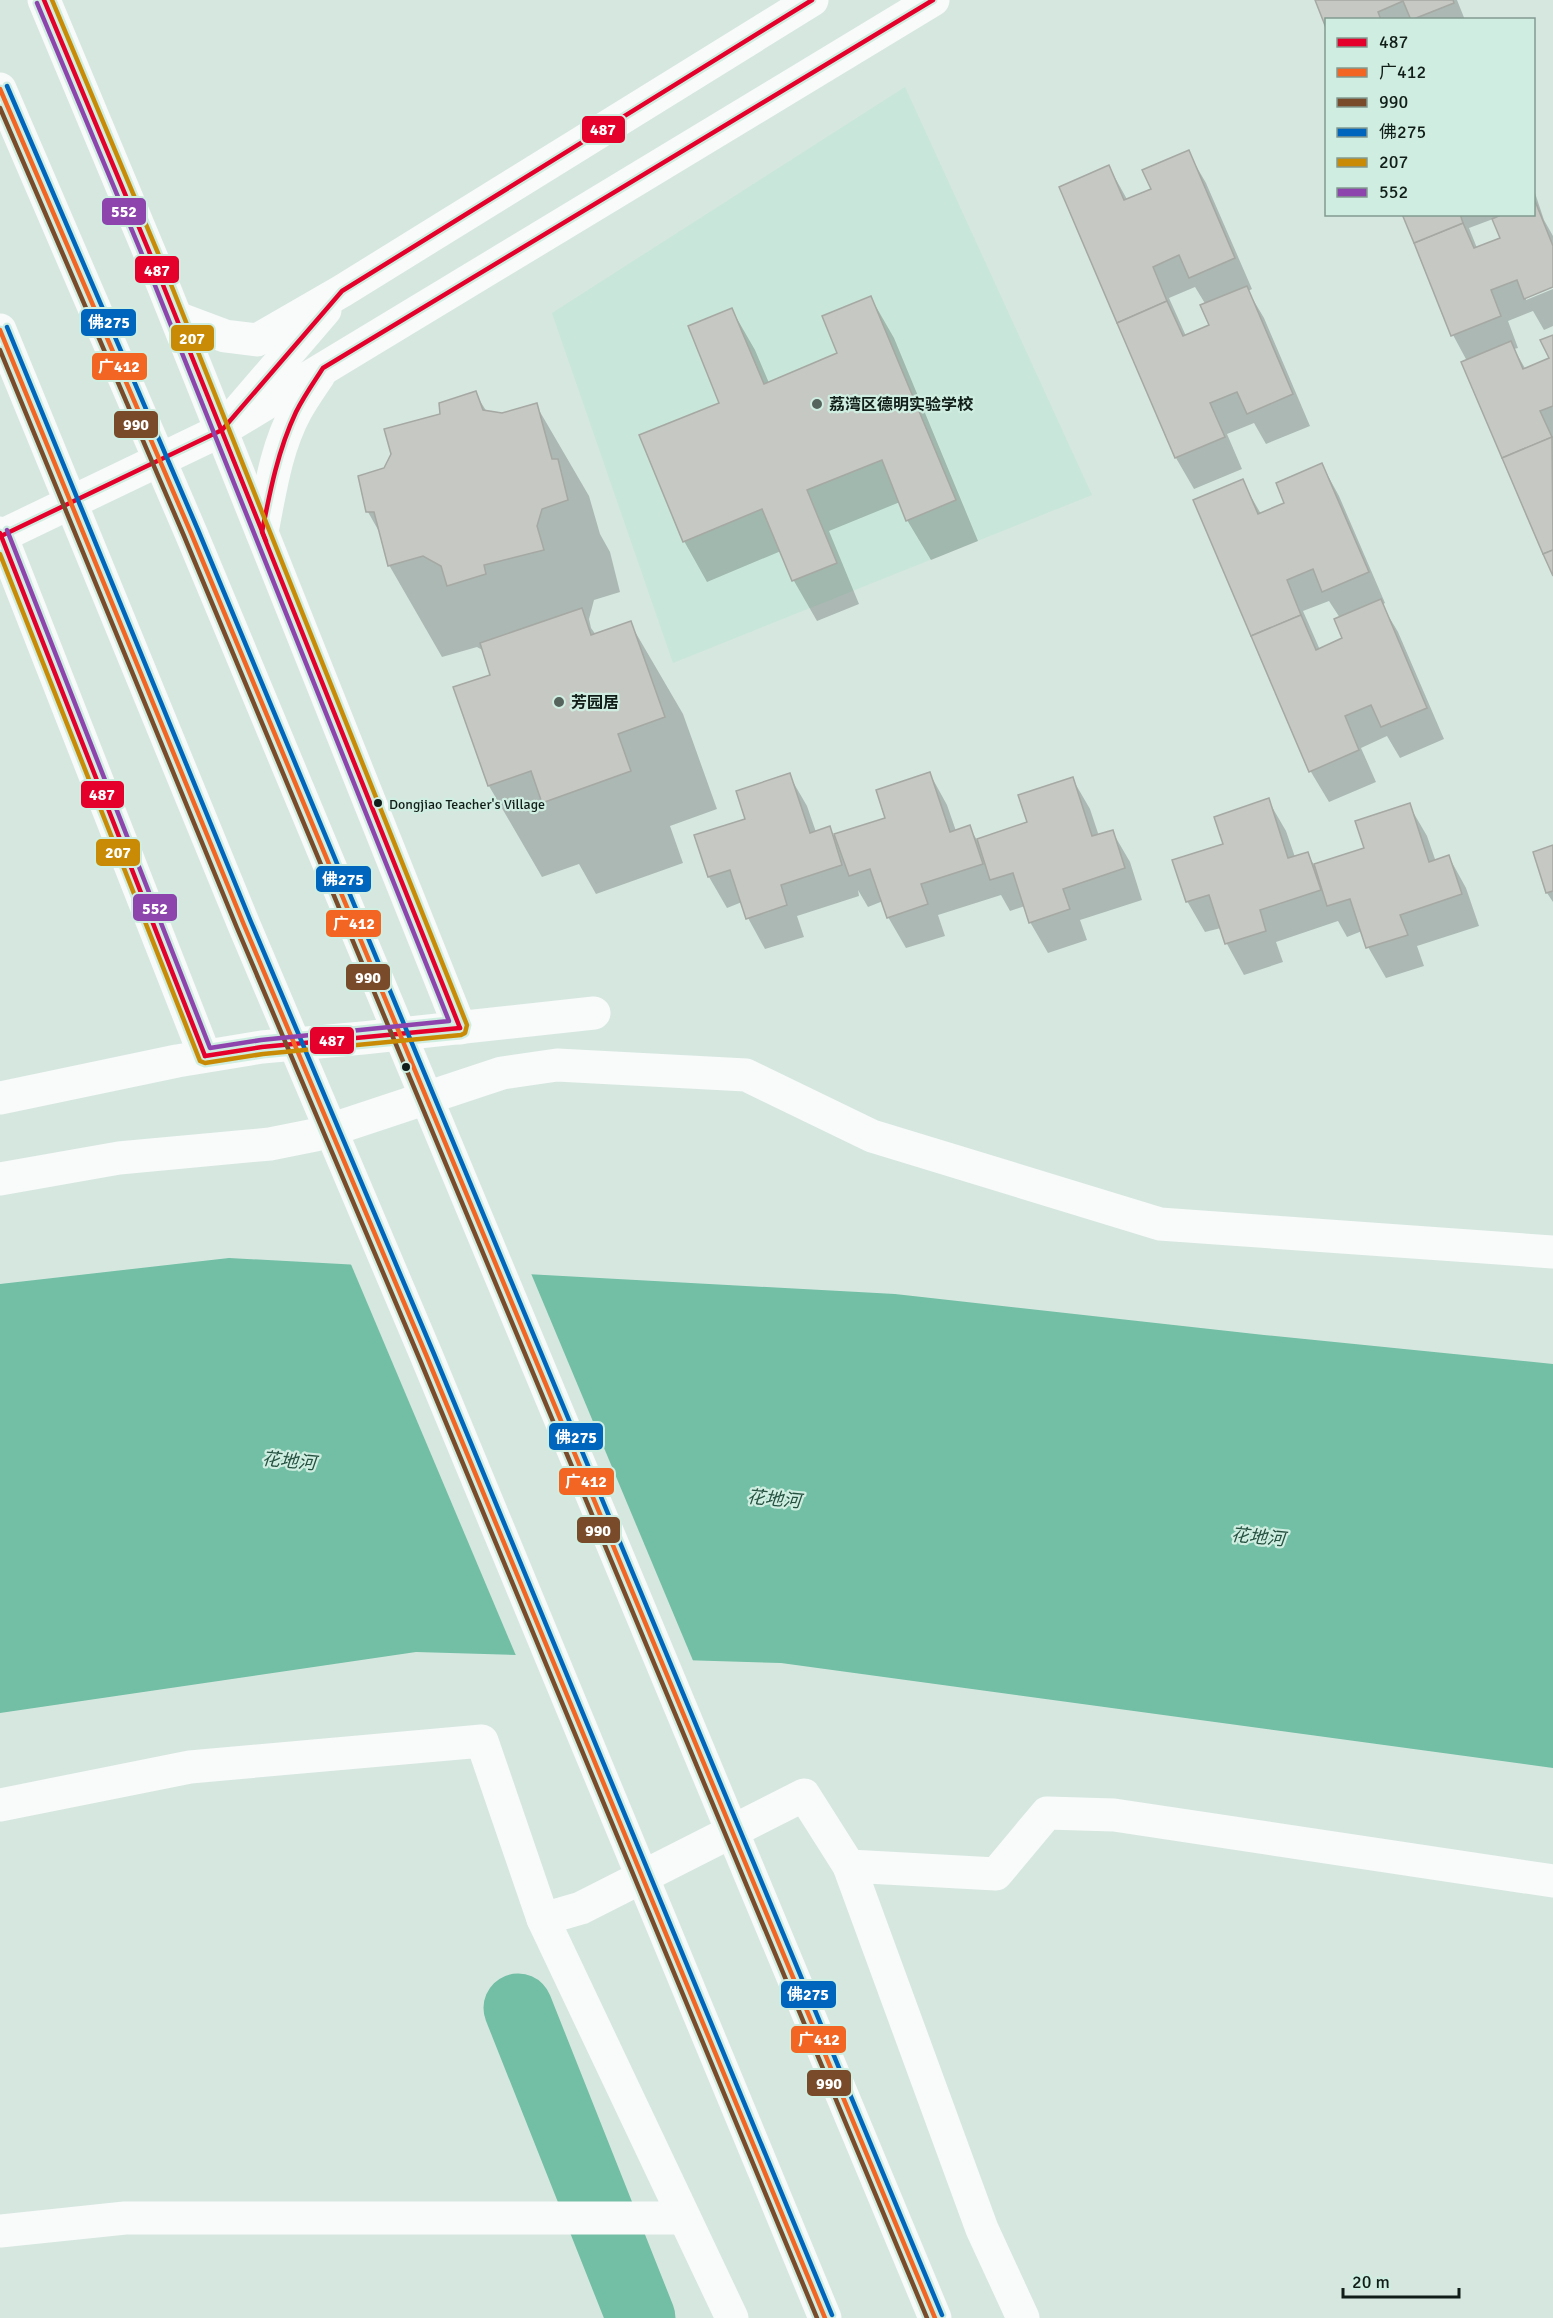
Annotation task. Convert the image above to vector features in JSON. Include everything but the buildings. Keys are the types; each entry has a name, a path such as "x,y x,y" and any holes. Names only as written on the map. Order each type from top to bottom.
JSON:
{"street":[{"path":"44,0 177,318 460,1028"},
{"path":"177,318 225,336 257,340 342,291 812,0"},
{"path":"205,1056 1,534 222,430 933,0"},
{"path":"0,89 195,544 935,2318"},
{"path":"222,430 342,291"},
{"path":"0,330 244,925 427,1357 825,2318"},
{"path":"262,532 273,473 283,442 296,411 323,368"},
{"path":"0,1098 205,1056 262,1047 594,1013"},
{"path":"0,1179 120,1158 270,1144 315,1135 502,1073 557,1065 746,1075 872,1136 1160,1224 1553,1252"},
{"path":"0,1805 190,1767 482,1741 543,1919 732,2318"},
{"path":"543,1919 581,1908 804,1795 849,1866 982,2229 1023,2318"},
{"path":"849,1866 996,1874 1047,1813 1113,1815 1553,1881"},
{"path":"0,2231 125,2218 684,2217"}],"shaded area":[{"name":"荔湾区德明实验学校","path":"905,87 1092,495 673,663 552,313"}],"water":[{"name":"花地河","path":"229,1258 895,1294 1553,1364 1553,1768 781,1663 416,1652 0,1713 0,1284"}],"pier":[{"path":"350,1262 530,1271 694,1663 517,1658"}],"waterway":[{"path":"518,2008 641,2318"}],"transit line":[{"name":"487","path":"44,0 161,280 266,541"},
{"name":"207","path":"0,554 200,1061 205,1063 263,1054 465,1033 467,1025 168,277 52,0"},
{"name":"487","path":"1,536 222,430 342,291 812,0"},
{"name":"487","path":"460,1028 262,532 279,456 296,412 323,368 933,0"},
{"name":"552","path":"7,530 210,1048 261,1040 449,1021 154,283 37,3"},
{"name":"佛275","path":"7,86 198,530 942,2315"},
{"name":"广412","path":"0,89 191,533 935,2318"},
{"name":"990","path":"0,108 184,536 927,2318"},
{"name":"佛275","path":"7,327 251,922 434,1354 832,2315"},
{"name":"广412","path":"0,330 244,925 427,1357 825,2318"},
{"name":"990","path":"0,350 237,928 420,1360 817,2318"},
{"name":"487","path":"0,533 205,1056"},
{"name":"487","path":"205,1056 262,1047 460,1028"}],"place":[{"name":"荔湾区德明实验学校","path":"817,404"},
{"name":"芳园居","path":"559,702"},
{"name":"Dongjiao Teacher's Village","path":"378,803"}]}
